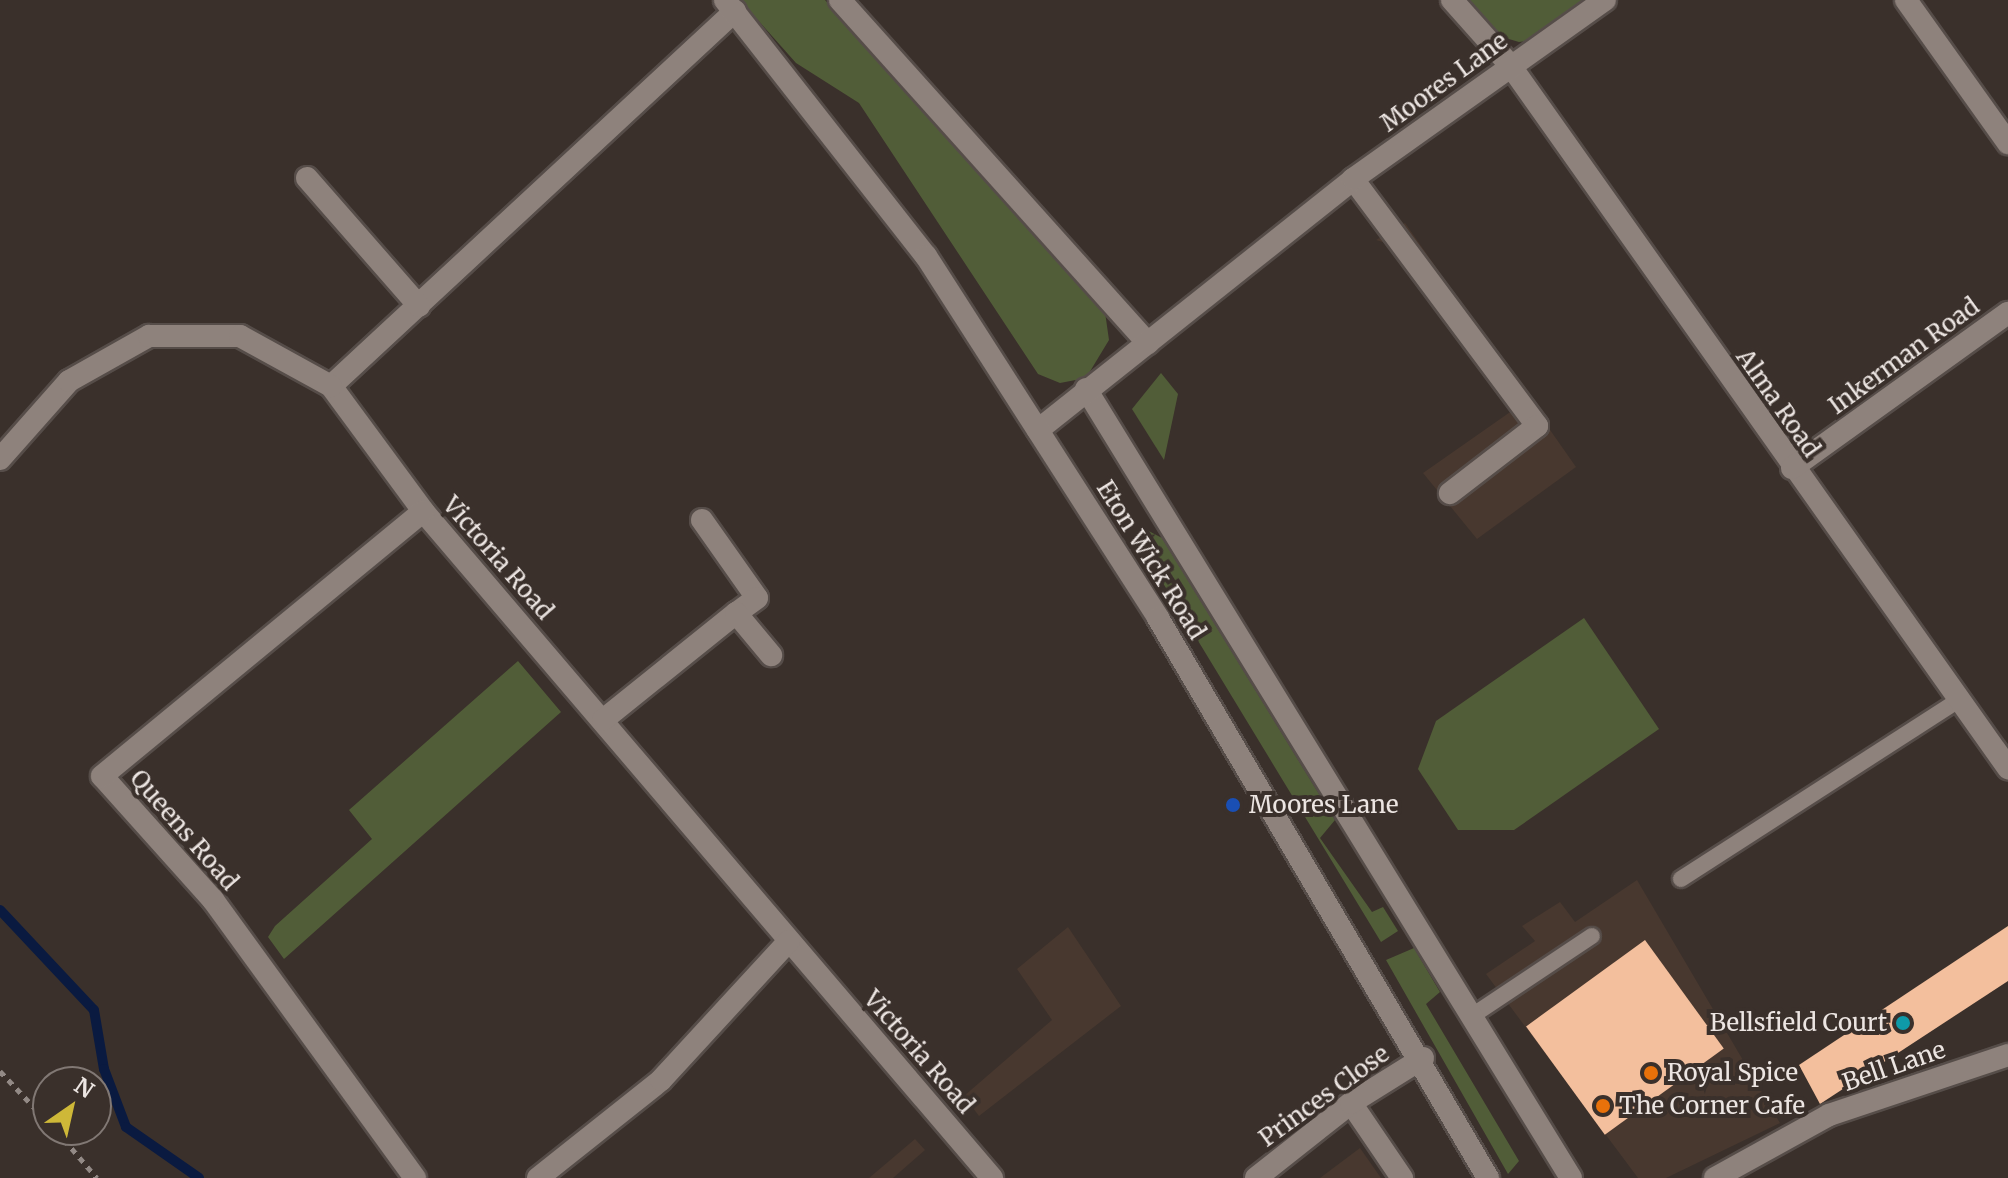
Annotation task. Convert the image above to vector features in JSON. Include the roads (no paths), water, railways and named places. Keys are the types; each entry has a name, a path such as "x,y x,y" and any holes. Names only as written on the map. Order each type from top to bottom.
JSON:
{"street":[{"path":"840,0 1148,343"},
{"name":"Alma Road","path":"1452,0 1510,65 1792,468 2008,768"},
{"name":"Moores Lane","path":"1038,430 1353,179 1605,0"},
{"path":"1906,0 2008,143"},
{"path":"0,459 69,381 149,336 240,336 331,386 419,306 730,6"},
{"name":"Eton Wick Road","path":"730,6 926,256 1038,430 1423,1058 1488,1178"},
{"path":"307,178 419,306"},
{"path":"1353,179 1537,426 1450,493"},
{"name":"Inkerman Road","path":"1792,468 2008,313"},
{"name":"Victoria Road","path":"331,386 423,511 992,1178"},
{"path":"1086,389 1571,1178"},
{"name":"Queens Road","path":"415,1178 213,900 102,776 423,511"},
{"path":"603,720 757,598 702,520"},
{"path":"736,613 771,655"},
{"path":"538,1178 661,1080 789,941"},
{"name":"Bell Lane","path":"1715,1178 1829,1115 2008,1055"},
{"name":"Princes Close","path":"1256,1178 1351,1103 1423,1058"},
{"path":"1351,1103 1402,1178"}],"lane":[{"path":"1681,879 1959,700"},
{"path":"1472,1016 1592,936"}],"waterway":[{"path":"0,910 94,1010 104,1069 126,1127 199,1178"}],"place":[{"name":"Moores Lane","path":"1233,805"},
{"name":"Bellsfield Court","path":"1903,1023"},
{"name":"Royal Spice","path":"1651,1073"},
{"name":"The Corner Cafe","path":"1603,1106"}]}
